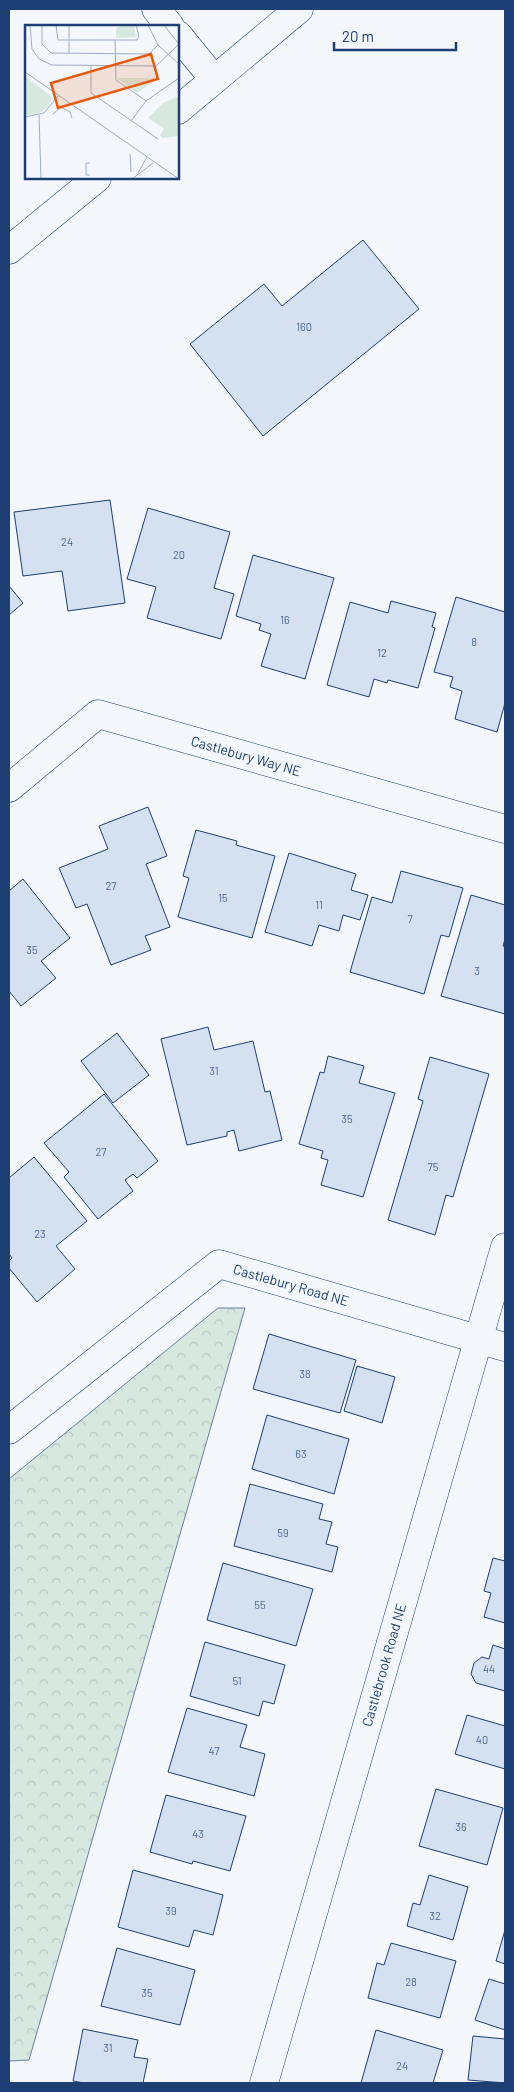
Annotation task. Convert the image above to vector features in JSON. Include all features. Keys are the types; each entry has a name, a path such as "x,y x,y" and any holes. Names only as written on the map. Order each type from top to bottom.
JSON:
{"street":[{"path":"156,9 169,25"},
{"path":"179,109 213,78 299,9"},
{"path":"179,36 213,78"},
{"path":"9,250 96,179"},
{"name":"Castlebury Way NE","path":"9,788 98,714 505,829"},
{"name":"Castlebrook Road NE","path":"264,2083 505,1247"},
{"name":"Castlebury Road NE","path":"9,1430 219,1264 505,1347"}],"green space":[{"path":"218,1308 245,1308 29,2060 9,2061 9,1479"}],"building":[{"path":"363,240 419,309 263,436 190,344 264,284 282,306"},
{"path":"110,500 125,603 68,611 62,571 23,576 14,512"},
{"path":"148,508 230,532 214,588 234,594 221,639 147,618 156,587 127,579"},
{"path":"253,555 334,578 305,679 261,666 271,634 259,630 261,624 236,616"},
{"path":"9,586 23,603 9,615"},
{"path":"456,597 505,612 505,703 497,732 455,719 462,691 450,687 453,677 434,672"},
{"path":"391,601 436,613 432,627 435,628 418,688 388,680 387,683 374,679 369,697 327,685 350,602 388,613"},
{"path":"148,807 167,856 146,864 170,927 145,936 151,950 111,965 87,904 76,908 59,868 108,849 99,826"},
{"path":"196,830 237,841 236,845 275,856 252,938 178,917 189,878 183,876"},
{"path":"289,853 356,874 351,890 368,895 360,920 343,915 339,931 319,925 312,946 265,932"},
{"path":"401,871 463,888 449,937 441,935 424,994 350,972 372,897 392,903"},
{"path":"23,879 70,938 41,961 56,978 21,1006 9,991 9,891"},
{"path":"471,895 505,905 505,939 503,946 505,947 505,1014 441,996"},
{"path":"208,1027 214,1050 253,1041 265,1092 270,1091 282,1140 239,1151 234,1130 227,1132 227,1136 187,1145 161,1039"},
{"path":"117,1033 149,1075 113,1103 81,1061"},
{"path":"328,1056 364,1066 359,1083 395,1093 363,1197 321,1185 328,1160 321,1158 323,1151 299,1144 320,1072 324,1073"},
{"path":"430,1057 489,1074 453,1197 446,1195 435,1235 388,1220 423,1101 418,1099"},
{"path":"104,1094 158,1161 137,1178 133,1174 125,1180 133,1191 98,1219 64,1177 69,1172 44,1143"},
{"path":"34,1157 87,1221 56,1246 75,1269 37,1302 9,1268 9,1261 12,1258 9,1254 9,1178"},
{"path":"269,1334 356,1360 340,1413 253,1389"},
{"path":"357,1366 395,1377 382,1423 344,1411"},
{"path":"267,1415 349,1439 334,1494 252,1469"},
{"path":"250,1484 323,1504 319,1519 332,1522 326,1544 338,1547 332,1572 234,1546"},
{"path":"493,1558 505,1561 505,1623 484,1617 491,1593 484,1591"},
{"path":"223,1563 313,1589 296,1646 207,1620"},
{"path":"205,1642 285,1665 274,1704 263,1701 259,1716 190,1696"},
{"path":"493,1645 505,1649 505,1691 476,1683 471,1674 474,1663 482,1657 489,1659"},
{"path":"187,1708 247,1725 240,1747 265,1754 254,1796 168,1772"},
{"path":"467,1715 505,1726 505,1769 455,1754"},
{"path":"436,1789 503,1808 487,1865 419,1846"},
{"path":"166,1795 246,1816 230,1871 193,1861 192,1864 150,1852"},
{"path":"133,1870 223,1895 213,1935 194,1930 189,1947 118,1927"},
{"path":"429,1875 468,1887 453,1940 407,1926 413,1903 420,1905"},
{"path":"505,1930 505,1964 496,1961"},
{"path":"391,1943 456,1961 440,2018 368,1998 377,1963 384,1965"},
{"path":"117,1948 195,1970 180,2025 101,2006"},
{"path":"489,1979 505,1984 505,2030 475,2020"},
{"path":"83,2029 138,2040 134,2057 148,2059 143,2083 84,2083 73,2081"},
{"path":"376,2030 443,2050 433,2083 361,2083"},
{"path":"473,2036 505,2039 505,2083 468,2080"}]}
